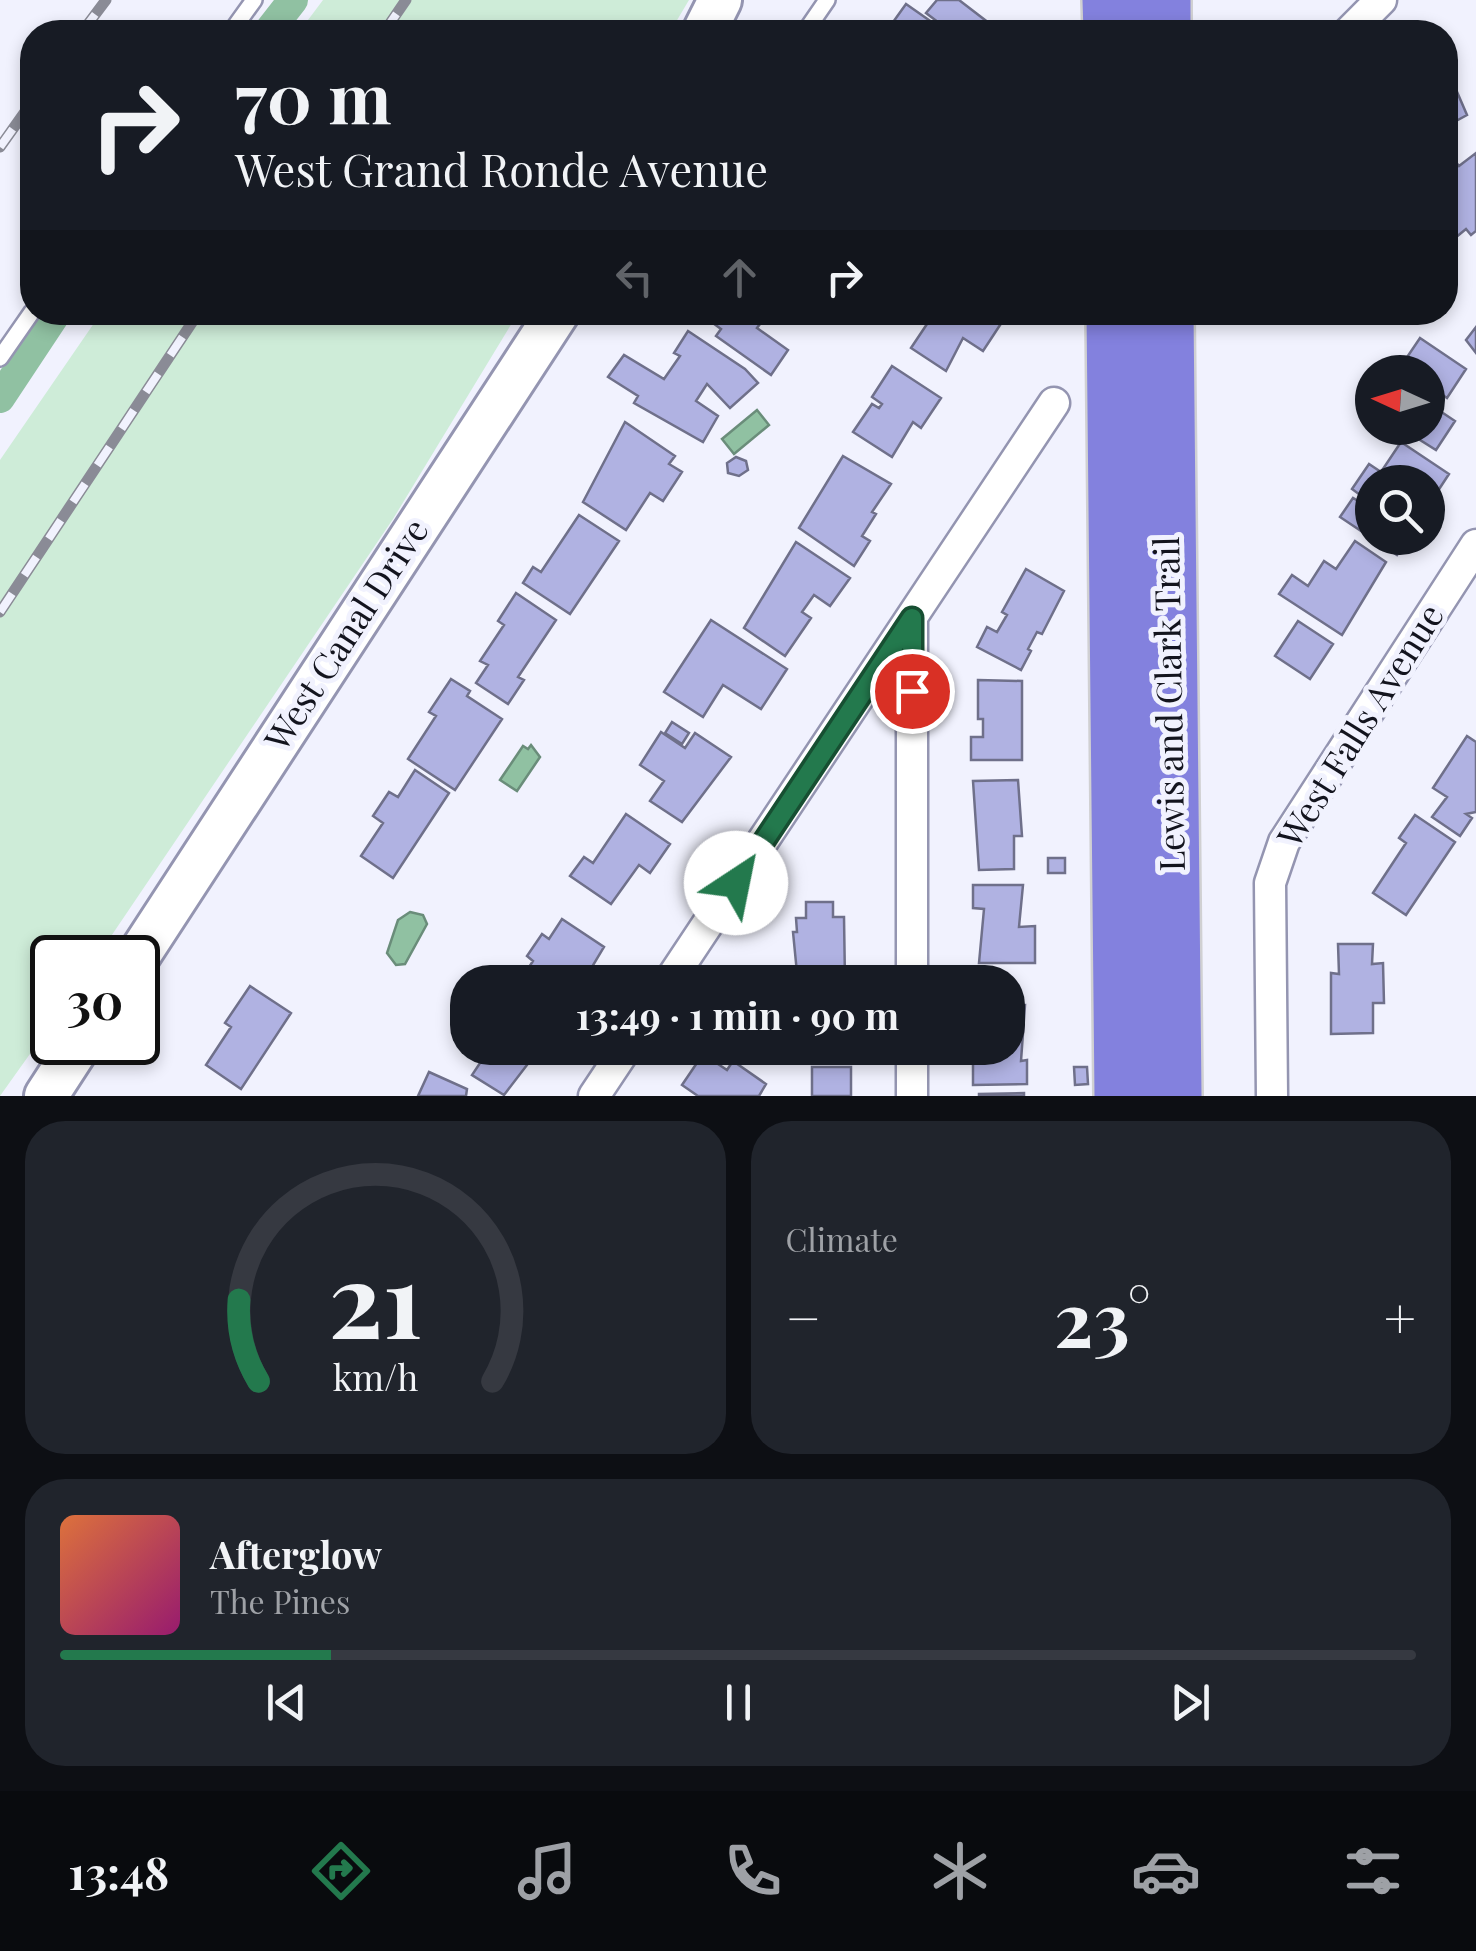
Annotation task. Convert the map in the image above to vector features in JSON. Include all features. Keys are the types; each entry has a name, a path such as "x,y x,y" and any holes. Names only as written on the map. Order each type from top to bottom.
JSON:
{"highway":[{"name":"Lewis and Clark Trail","path":"1114,325 1122,1096"},
{"name":"Lewis and Clark Trail","path":"1166,325 1174,1096"}],"street":[{"path":"1361,20 1381,0"},
{"name":"West Canal Drive","path":"152,935 550,325"},
{"path":"680,965 1054,403"},
{"name":"West Falls Avenue","path":"1272,1096 1270,883 1284,842 1476,545"},
{"path":"912,618 912,965"},
{"path":"51,1094 68,1065"},
{"path":"594,1096 615,1065"},
{"path":"912,1065 912,1096"}],"lane":[{"path":"0,358 23,325"}],"shaded area":[{"path":"323,0 689,0 677,20 308,20"},
{"path":"93,325 511,325 393,519 112,935 30,935 30,1054 0,1096 0,460"},
{"path":"757,410 769,425 734,454 722,439"},
{"path":"531,745 540,757 517,791 500,780 523,746 528,749"},
{"path":"410,912 423,915 427,924 405,964 396,965 387,953 398,920"}],"building":[{"path":"937,0 959,0 985,20 935,20 926,13"},
{"path":"906,4 929,20 895,20"},
{"path":"1458,94 1467,115 1458,120"},
{"path":"1476,153 1476,231 1471,235 1466,229 1458,236 1459,166"},
{"path":"716,325 759,325 757,328 788,350 771,375 716,336 721,329"},
{"path":"926,325 1000,325 983,351 963,338 946,371 911,348"},
{"path":"1476,327 1476,353 1466,340"},
{"path":"688,331 745,369 758,383 730,408 707,384 696,401 718,416 703,442 634,403 638,396 608,377 624,355 664,379 680,356 674,353"},
{"path":"1420,338 1466,369 1447,398 1445,355 1408,355"},
{"path":"892,366 941,398 921,428 913,422 892,457 853,432 872,404 879,408 882,404 872,397"},
{"path":"1445,414 1455,421 1445,436"},
{"path":"625,422 675,456 669,464 682,472 663,501 650,493 626,530 583,502"},
{"path":"1399,445 1406,445 1436,465 1386,465"},
{"path":"843,456 891,484 872,512 876,514 862,536 870,541 854,566 799,528"},
{"path":"736,457 746,461 748,470 739,476 728,473 727,463"},
{"path":"1355,499 1355,527 1340,517"},
{"path":"579,515 619,541 570,614 523,583 533,567 541,572"},
{"path":"1355,541 1355,555 1376,555 1386,562 1342,635 1279,594 1292,575 1308,586 1324,561 1336,569"},
{"path":"796,542 850,578 830,606 814,595 802,612 811,618 785,656 744,628"},
{"path":"1026,569 1064,591 1042,634 1037,632 1021,670 977,647 987,627 997,632 1007,615 1002,612"},
{"path":"516,593 556,620 518,677 524,680 508,704 476,683 488,665 480,661 504,625 498,621"},
{"path":"711,620 787,669 761,709 723,685 703,717 664,692"},
{"path":"1298,621 1333,644 1310,679 1275,656"},
{"path":"451,679 470,691 467,696 502,719 455,790 408,759 436,716 429,712"},
{"path":"978,680 1022,681 1022,760 971,760 971,737 983,737 983,719 978,719"},
{"path":"672,722 689,733 682,744 665,733"},
{"path":"661,732 685,748 695,733 731,757 682,822 650,801 664,781 640,765"},
{"path":"1467,736 1476,742 1476,812 1466,814 1472,818 1460,836 1432,817 1447,797 1433,788"},
{"path":"415,770 449,793 393,878 361,856 383,823 373,816 389,792 398,797"},
{"path":"1018,780 1022,836 1014,836 1014,869 979,870 973,781"},
{"path":"626,814 670,844 650,873 639,865 611,904 570,876 584,857 593,863"},
{"path":"1415,815 1455,842 1406,915 1373,893 1406,843 1399,838"},
{"path":"1048,858 1065,858 1065,873 1048,873"},
{"path":"973,885 1023,885 1019,927 1035,926 1035,963 979,963 984,909 973,908"},
{"path":"806,902 833,902 833,917 844,917 845,965 796,965 793,932 797,932 796,918 806,918"},
{"path":"562,919 604,947 593,965 530,965 533,961 527,956 542,934 549,939"},
{"path":"1338,944 1373,944 1372,964 1383,963 1384,1003 1373,1003 1373,1033 1331,1034 1331,973 1339,974"},
{"path":"250,986 291,1013 241,1089 206,1065 231,1027 225,1023"},
{"path":"1027,1060 1027,1084 973,1085 973,1065 1025,1065"},
{"path":"479,1065 527,1065 504,1095 472,1075"},
{"path":"696,1065 720,1065 727,1070 730,1065 739,1065 766,1084 759,1096 698,1096 682,1085"},
{"path":"812,1067 851,1067 851,1096 812,1096"},
{"path":"1074,1067 1087,1067 1088,1084 1075,1085"},
{"path":"429,1072 467,1089 466,1096 418,1096"},
{"path":"979,1094 1024,1096 979,1096"}],"waterway":[{"path":"277,20 293,0"},
{"path":"0,398 48,325"}],"railway":[{"path":"91,20 106,0"},
{"path":"392,20 406,0"},
{"path":"0,147 20,119"},
{"path":"0,612 190,325"}],"route":[{"path":"736,883 912,618 912,691"}]}
